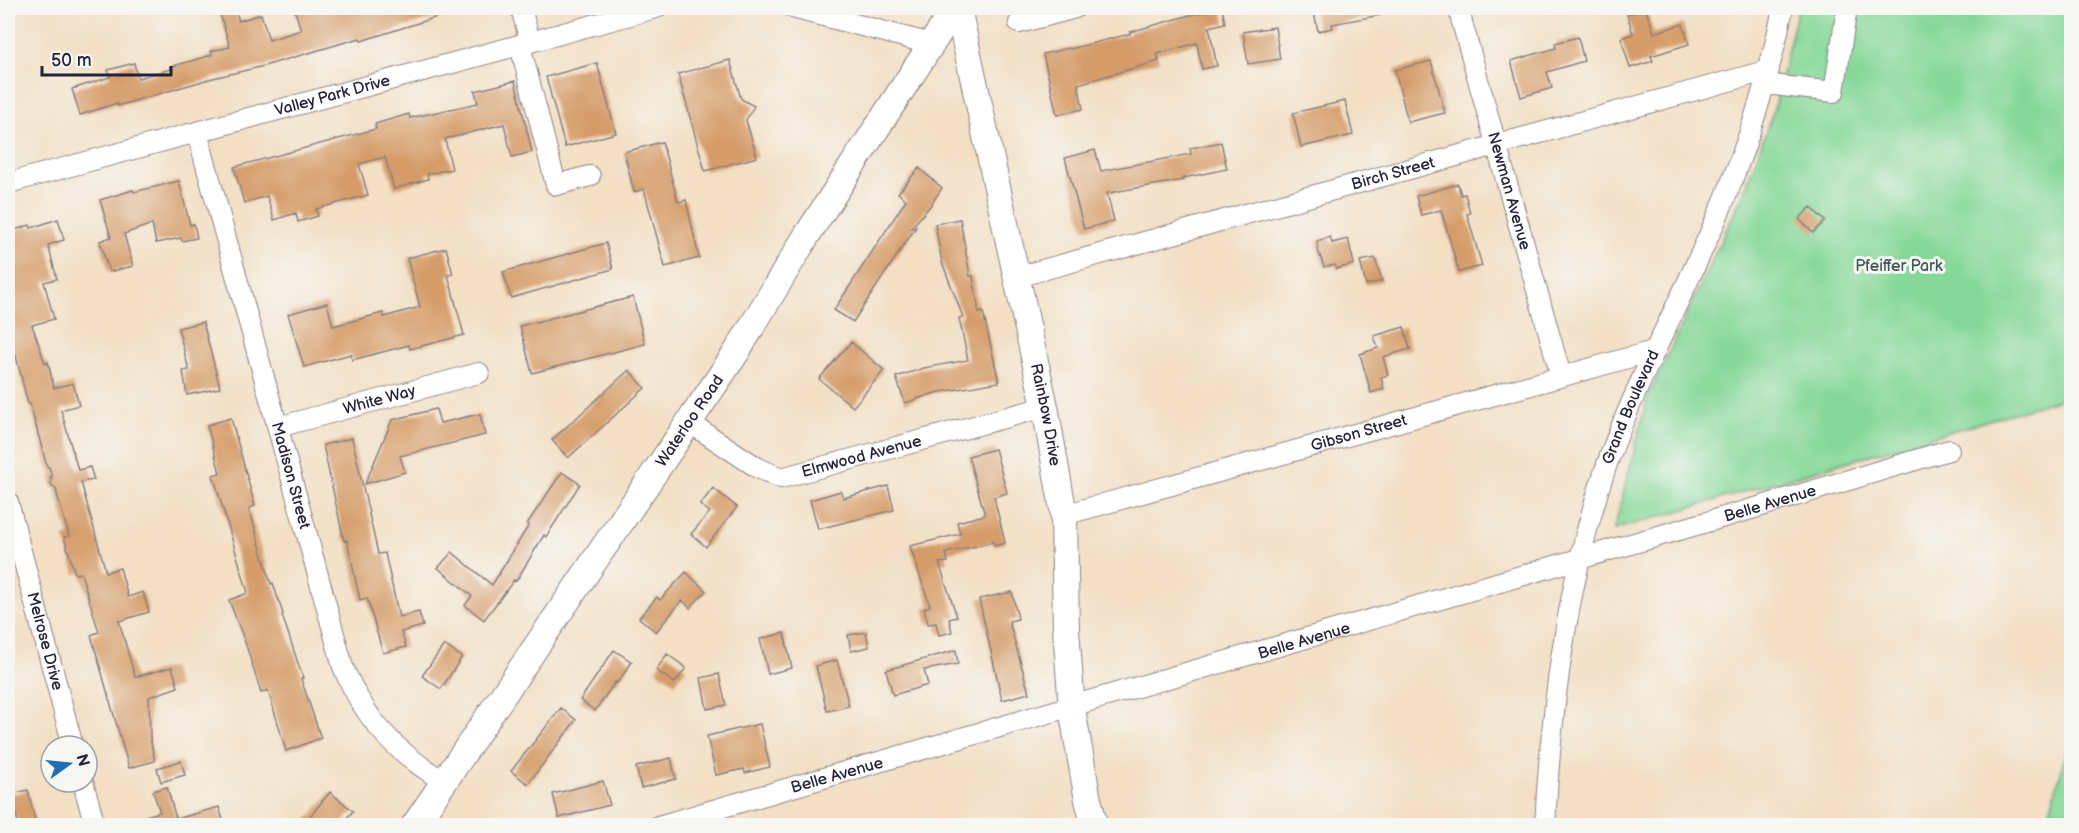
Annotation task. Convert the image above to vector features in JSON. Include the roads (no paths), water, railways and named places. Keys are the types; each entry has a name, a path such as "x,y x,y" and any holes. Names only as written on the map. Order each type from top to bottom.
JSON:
{"main road":[{"name":"Waterloo Road","path":"414,825 690,423 736,353 807,235 956,8"},
{"name":"Rainbow Drive","path":"956,8 1045,406 1064,515 1066,629 1072,709 1088,800 1095,825"}],"street":[{"path":"520,8 525,43 556,185 590,176"},
{"name":"Valley Park Drive","path":"8,183 656,8"},
{"path":"793,8 931,44"},
{"path":"1019,23 1075,8"},
{"name":"Newman Avenue","path":"1458,8 1562,376"},
{"name":"Grand Boulevard","path":"1545,825 1548,766 1565,633 1580,561 1607,465 1653,351 1730,186 1767,77 1783,8"},
{"path":"1767,77 1834,92 1847,8"},
{"name":"Birch Street","path":"1017,277 1497,145 1767,77"},
{"name":"Madison Street","path":"197,132 343,667 366,713 396,748 419,767 445,782"},
{"name":"Gibson Street","path":"1064,515 1653,351"},
{"name":"White Way","path":"278,427 479,373"},
{"name":"Elmwood Avenue","path":"690,423 758,468 781,478 1045,406"},
{"name":"Belle Avenue","path":"658,825 705,819 1949,450"},
{"name":"Melrose Drive","path":"8,502 71,734"},
{"path":"86,794 95,825"}],"park label":[{"name":"Pfeiffer Park","path":"1899,266"}]}
